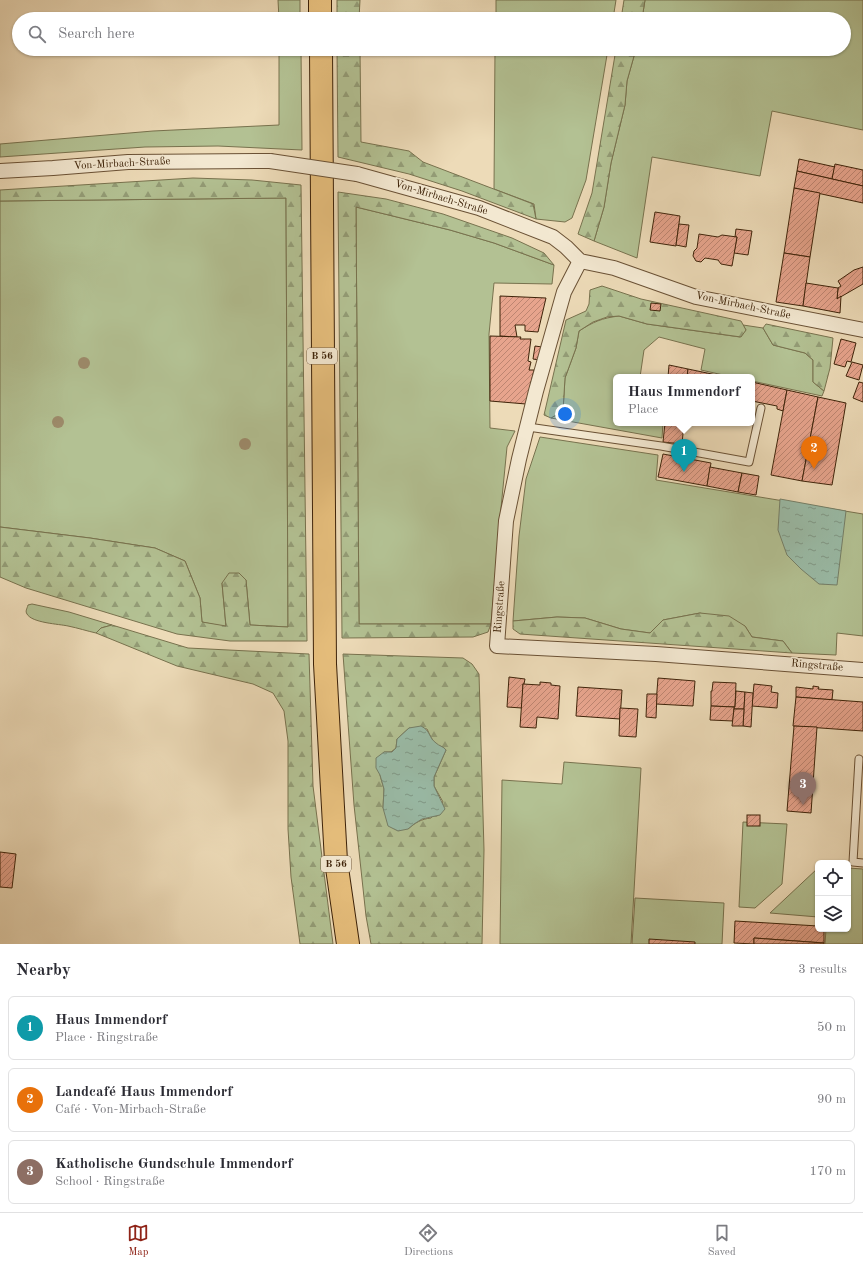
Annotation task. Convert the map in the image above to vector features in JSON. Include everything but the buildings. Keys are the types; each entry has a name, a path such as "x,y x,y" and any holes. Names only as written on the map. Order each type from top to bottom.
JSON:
{"main road":[{"path":"320,0 320,12"},
{"name":"B 56","path":"320,56 325,664 336,861 348,944"}],"street":[{"name":"Von-Mirbach-Straße","path":"0,171 128,162 270,161 357,174 479,208 553,237 580,261 614,268 696,297 863,330"},
{"name":"Ringstraße","path":"580,261 564,292 536,391 519,459 506,520 497,646 664,655 863,670"}],"lane":[{"path":"528,427 661,446 749,462 761,408"},
{"path":"859,760 853,862 863,863"}],"green space":[{"path":"278,0 300,0 300,12 279,12"},
{"path":"337,0 360,0 359,12 337,12"},
{"path":"496,0 616,0 614,12 496,12"},
{"path":"624,0 645,0 643,12 622,12"},
{"path":"645,0 863,0 863,130 772,111 760,176 652,157 637,258 594,241 604,207 611,163 625,105 627,81 634,56 851,56 851,12 643,12"},
{"path":"279,56 301,56 302,150 218,146 145,147 0,157 0,144 153,131 279,125"},
{"path":"337,56 360,56 361,142 409,151 423,162 533,204 536,219 462,191 409,174 338,157"},
{"path":"495,56 607,56 586,180 572,218 565,222 536,219 534,204 494,189"},
{"path":"615,56 634,56 627,81 625,105 611,163 604,207 594,241 578,234 592,193"},
{"path":"193,178 252,180 301,185 307,641 230,641 177,634 26,588 0,577 0,527 155,548 185,561 200,598 202,622 226,626 222,583 229,573 239,573 246,580 250,625 288,627 286,198 0,201 0,190"},
{"path":"338,192 386,199 443,214 512,238 544,253 554,265 494,243 450,230 356,207 359,624 491,624 488,632 473,637 342,638"},
{"path":"286,198 288,627 250,625 246,580 222,583 226,627 202,622 200,598 185,561 155,548 0,527 0,201"},
{"path":"356,207 450,230 494,243 554,265 552,284 494,283 489,334 490,428 515,431 507,447 491,624 359,624"},
{"path":"602,286 641,299 741,321 746,330 741,337 647,324 619,316 607,317 593,322 579,331 576,348 565,378 563,411 551,418 544,415 566,320 586,311 589,304 590,290"},
{"path":"619,316 647,324 740,337 746,330 743,325 763,328 773,345 805,353 813,360 813,382 824,391 822,396 755,382 755,374 719,374 701,370 705,349 659,337 644,350 640,374 613,374 613,426 663,426 662,438 551,418 563,411 565,378 576,348 579,331 589,325 608,318"},
{"path":"766,324 833,338 830,368 824,391 813,382 813,360 805,353 773,345 763,328"},
{"path":"540,437 658,455 656,480 863,514 863,636 837,633 836,655 792,653 783,641 752,637 745,626 700,613 663,620 650,633 621,629 585,618 557,617 513,621 519,536 526,479"},
{"path":"32,604 69,612 112,625 101,628 96,633 68,626 46,623 30,617 26,613 28,605"},
{"path":"700,613 729,616 745,626 752,637 783,641 792,653 520,634 513,629 513,621 557,617 585,618 621,629 650,633 663,620"},
{"path":"112,625 188,648 309,654 313,786 333,944 300,944 291,877 288,829 288,741 284,711 273,693 253,684 177,666 96,633 101,628"},
{"path":"343,654 463,658 472,664 479,674 484,850 482,944 371,944 366,916 354,805","holes":["409,728 427,729 435,743 446,750 434,777 434,786 443,802 431,818 424,819 408,829 383,808 384,789 380,775 384,752 391,752 396,748 397,739"]},
{"path":"564,762 641,768 631,944 500,944 502,780 562,784"},
{"path":"743,822 787,824 782,884 755,908 739,907"},
{"path":"851,868 863,869 863,944 825,944 826,932 851,932"},
{"path":"815,871 815,917 770,913"},
{"path":"635,898 724,903 722,944 632,944"}],"water":[{"path":"780,499 846,511 837,585 819,584 787,555 778,530"},
{"path":"421,726 426,730 433,741 446,750 434,777 434,786 445,809 440,815 422,819 408,829 398,831 388,826 383,808 384,789 380,775 376,768 376,758 384,752 392,752 396,748 397,739 409,728"}],"place":[{"name":"Landcafé Haus Immendorf","path":"814,469"},
{"name":"Haus Immendorf","path":"684,472"},
{"name":"Katholische Gundschule Immendorf","path":"803,805"}]}
